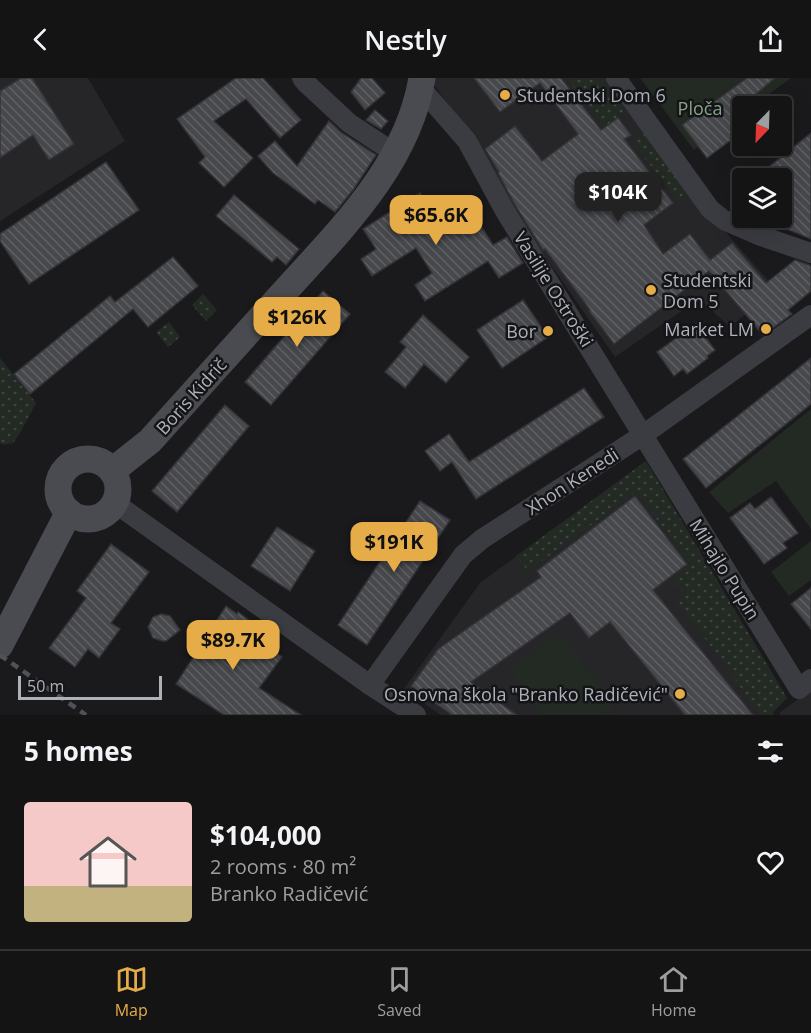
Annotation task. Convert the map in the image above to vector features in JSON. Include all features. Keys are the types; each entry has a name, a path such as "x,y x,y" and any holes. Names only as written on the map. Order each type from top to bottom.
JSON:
{"main road":[{"name":"Boris Kidrič","path":"112,471 150,441 357,210 396,154 421,83"},
{"path":"92,459 107,466 112,471 118,487 115,503 98,518 82,518 69,512 62,504 58,494 58,484 62,474 75,462 92,459"},
{"path":"0,645 69,512"}],"street":[{"path":"302,78 349,123 396,154"},
{"path":"616,78 710,209 724,220 761,236 811,253"},
{"name":"Vasilije Ostroški","path":"421,83 467,141 505,211 643,435"},
{"name":"Xhon Kenedi","path":"370,685 463,555 482,539 643,435 811,315"},
{"name":"Mihajlo Pupin","path":"643,435 799,689 811,679"},
{"path":"115,503 370,685 416,715"}],"shaded area":[{"path":"0,78 88,78 125,141 0,221"},
{"path":"429,78 609,78 729,236 776,289 730,327 699,299 615,357 498,189 477,144"},
{"path":"646,461 787,698 773,712 774,715 441,715 403,690 480,583"},
{"path":"811,690 811,715 780,715 779,713"}],"green space":[{"path":"567,78 599,78 625,112 604,128"},
{"name":"Ploča","path":"640,78 791,78 767,96 732,96 732,122 694,150"},
{"path":"647,130 691,193 677,200 633,142"},
{"path":"203,294 217,310 206,321 192,305"},
{"path":"169,322 180,337 168,347 156,332"},
{"path":"0,358 36,403 13,443 3,445 0,443"},
{"path":"811,409 811,529 776,481 728,513 709,492"},
{"path":"646,461 787,698 773,712 774,715 761,715 677,600 685,594 671,579 691,564 636,492 528,571 516,556"},
{"path":"811,541 811,580 789,596 771,572"},
{"path":"562,632 614,708 604,715 541,715 509,668"}],"building":[{"path":"21,78 32,78 74,144 49,160 33,135 0,158 0,91"},
{"path":"236,78 263,78 301,120 280,138 246,99 214,121 253,158 224,187 199,163 205,157 177,119"},
{"path":"361,78 372,78 385,93 365,110 351,92"},
{"path":"474,78 561,78 601,130 618,118 631,135 624,139 673,203 644,225 663,254 690,234 710,260 732,243 766,283 795,260 809,265 811,267 811,291 788,310 792,314 763,335 709,271 614,344 545,249 543,250 515,205 485,149 515,126 542,161 578,134 540,83 500,112"},
{"path":"747,78 775,78 754,96 732,96 732,141 707,158 682,125"},
{"path":"375,110 388,121 381,129 366,120"},
{"path":"329,121 342,133 376,155 335,212 318,200 315,204 273,173 258,156 275,141 297,166"},
{"path":"811,133 811,239 784,228 792,228 792,168 767,168 782,156 792,156 792,148"},
{"path":"106,162 139,210 29,284 0,241 0,234"},
{"path":"420,193 446,233 474,215 493,245 507,237 523,263 499,278 488,261 425,301 415,285 432,273 416,248 372,276 361,259 376,249 363,229"},
{"path":"234,195 299,249 286,265 277,257 272,262 216,216"},
{"path":"173,257 198,286 148,327 133,309 30,394 14,374 110,296 115,302"},
{"path":"323,291 350,314 271,405 245,382"},
{"path":"523,300 548,337 502,368 477,330"},
{"path":"423,315 469,357 446,383 424,364 405,388 385,372 406,347 400,342"},
{"path":"700,321 710,335 706,338 715,350 687,374 683,369 674,376 657,352"},
{"path":"811,358 811,404 706,488 683,459"},
{"path":"584,388 604,417 476,499 452,462 440,471 425,451 449,434 469,462"},
{"path":"225,405 249,426 177,512 152,491"},
{"path":"635,496 687,564 653,590 753,715 685,715 610,622 589,638 570,613 471,682 517,715 452,715 411,686 438,649 541,577 537,571"},
{"path":"771,497 798,533 783,543 787,548 764,564 730,518 750,503 755,509"},
{"path":"420,501 450,520 367,645 338,625"},
{"path":"277,527 315,551 290,591 251,566"},
{"path":"111,544 149,572 111,623 120,629 99,658 88,649 75,667 49,648 86,598 77,591"},
{"path":"811,588 811,629 791,604"},
{"path":"226,606 250,621 244,629 282,657 259,688 301,715 224,715 176,684"},
{"path":"161,614 170,616 180,630 166,641 153,638 148,627 153,617"}],"railway":[{"path":"0,655 86,715"}],"place":[{"name":"Studentski Dom 6","path":"505,95"},
{"name":"Studentski Dom 5","path":"651,290"},
{"name":"Market LM","path":"766,329"},
{"name":"Bor","path":"548,331"},
{"name":"Osnovna škola \"Branko Radičević\"","path":"680,694"}]}
